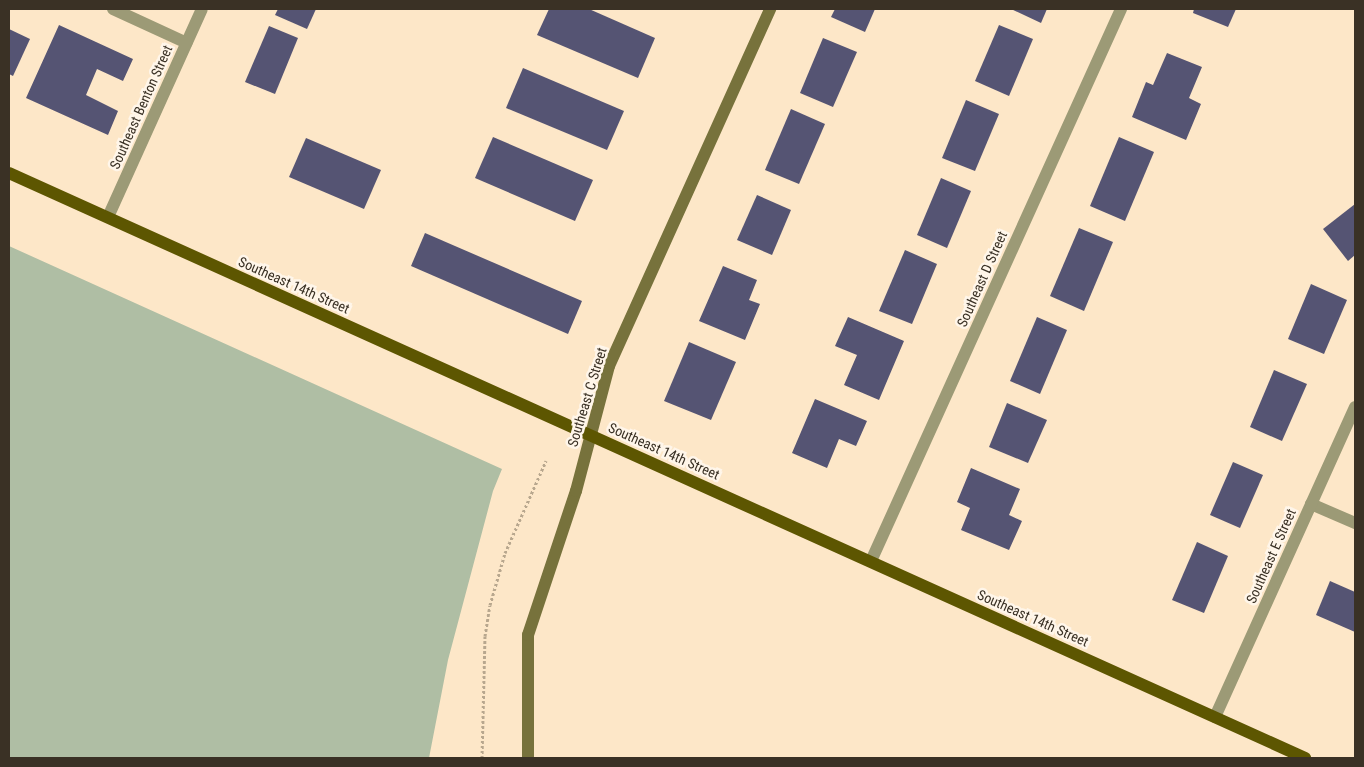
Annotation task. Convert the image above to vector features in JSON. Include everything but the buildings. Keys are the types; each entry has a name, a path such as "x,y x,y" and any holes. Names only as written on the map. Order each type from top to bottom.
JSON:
{"main road":[{"name":"Southeast 14th Street","path":"9,173 1305,758"}],"street":[{"name":"Southeast Benton Street","path":"108,217 202,9"},
{"name":"Southeast C Street","path":"528,758 528,635 592,435 609,366 770,9"},
{"name":"Southeast D Street","path":"871,561 1120,9"},
{"path":"118,10 187,43"},
{"name":"Southeast E Street","path":"1214,717 1355,407"},
{"path":"1311,504 1355,523"}],"path":[{"path":"482,758 485,636 490,605 505,553 546,461"}],"green space":[{"path":"9,246 502,469 493,491 448,660 429,758 9,758"}]}
